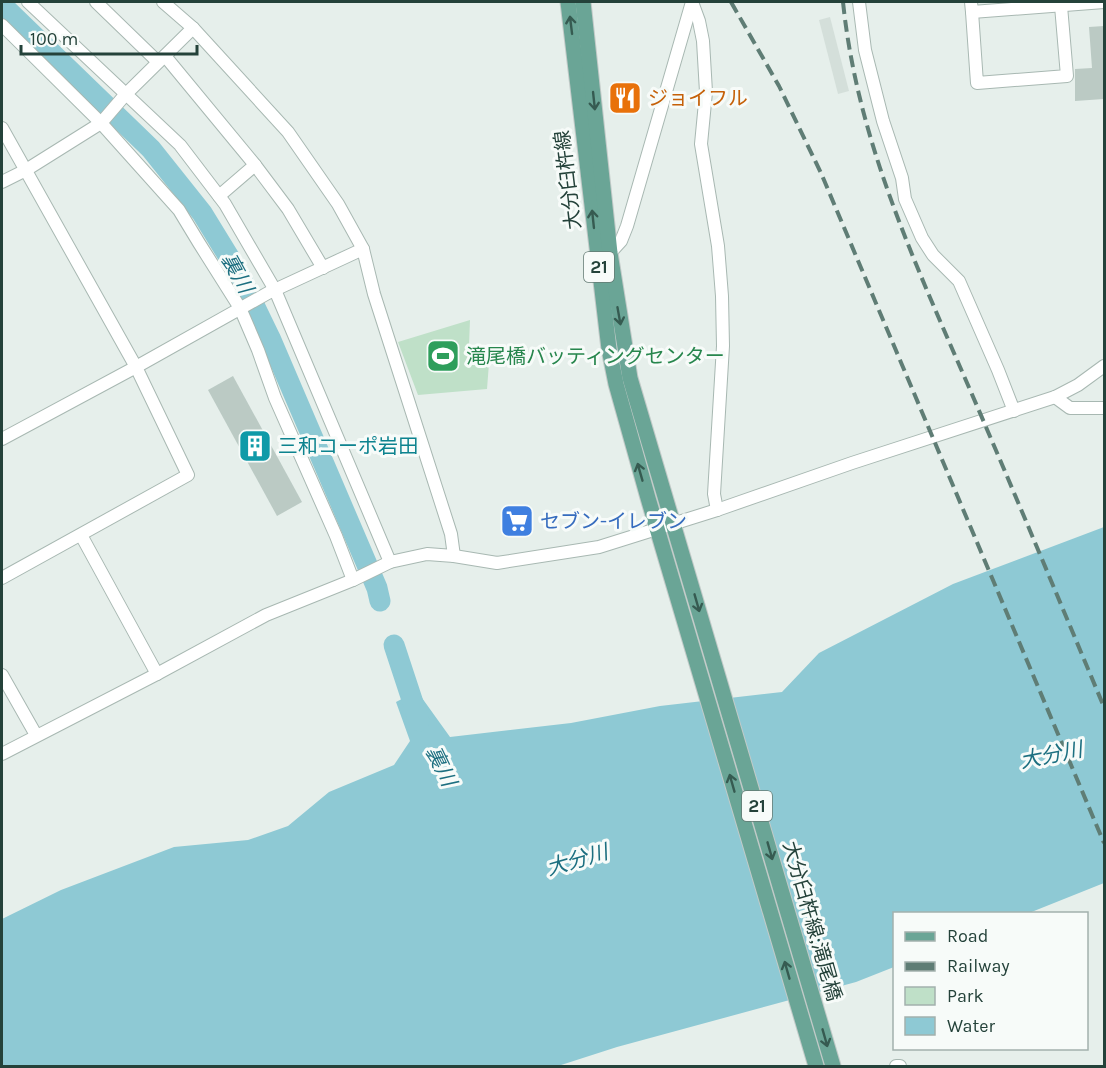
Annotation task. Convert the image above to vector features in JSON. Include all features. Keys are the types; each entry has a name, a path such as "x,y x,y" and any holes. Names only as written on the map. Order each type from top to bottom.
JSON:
{"main road":[{"name":"大分臼杵線","path":"568,2 609,349 616,384 656,528"},
{"name":"大分臼杵線","path":"583,2 610,253 630,378 673,523"},
{"name":"大分臼杵線;滝尾橋","path":"673,523 832,1066"},
{"name":"大分臼杵線;滝尾橋","path":"656,528 816,1066"}],"street":[{"path":"28,2 122,98 180,145 219,196 272,292 390,562"},
{"path":"96,2 161,59 255,165 288,209 323,268"},
{"path":"163,2 193,28 288,132 338,204 363,249 374,294 451,534 454,556"},
{"path":"610,253 621,241 627,226 692,2"},
{"path":"692,2 703,42 706,93 701,144 718,246 722,296 723,346 714,494 717,510"},
{"path":"860,2 865,50 883,121 902,178 905,199 922,238 933,255 959,281 1014,411"},
{"path":"1061,6 1067,75 977,83 972,7 1061,6 1104,2"},
{"path":"2,25 102,121 178,210 243,307 275,398 356,579"},
{"path":"2,182 26,170 102,121 193,28"},
{"path":"2,128 136,367 189,475 2,578"},
{"path":"219,196 255,165"},
{"path":"2,439 243,307 363,249"},
{"path":"2,754 158,674 266,615 356,579 390,562 427,554 497,563 599,547 1055,397 1078,385 1104,366"},
{"path":"1055,397 1070,408 1104,408"},
{"path":"81,534 158,674"},
{"path":"2,675 36,735"}],"shaded area":[{"path":"830,17 849,91 838,94 819,20"}],"green space":[{"name":"滝尾橋バッティングセンター","path":"470,320 469,346 479,349 489,363 487,389 418,395 398,342"}],"water":[{"name":"大分川","path":"1104,527 1104,883 1032,912 893,912 893,967 856,982 617,1047 558,1066 2,1066 2,919 61,890 174,847 248,840 288,826 329,792 394,765 410,741 396,702 417,691 450,737 571,723 660,706 782,692 819,653 953,584"}],"building":[{"path":"1104,26 1104,99 1075,101 1075,69 1092,68 1089,27"},
{"name":"三和コーポ岩田","path":"233,376 302,502 277,516 208,390"}],"waterway":[{"name":"裏川","path":"2,5 151,149 202,213 237,270 270,338 377,588 380,601"},
{"name":"裏川","path":"394,645 419,721"}],"railway":[{"path":"731,2 779,86 821,173 1104,843"},
{"path":"843,2 862,108 894,208 1104,707"}],"place":[{"name":"ジョイフル","path":"625,98"},
{"name":"滝尾橋バッティングセンター","path":"443,356"},
{"name":"三和コーポ岩田","path":"255,446"},
{"name":"セブン-イレブン","path":"517,521"}]}
